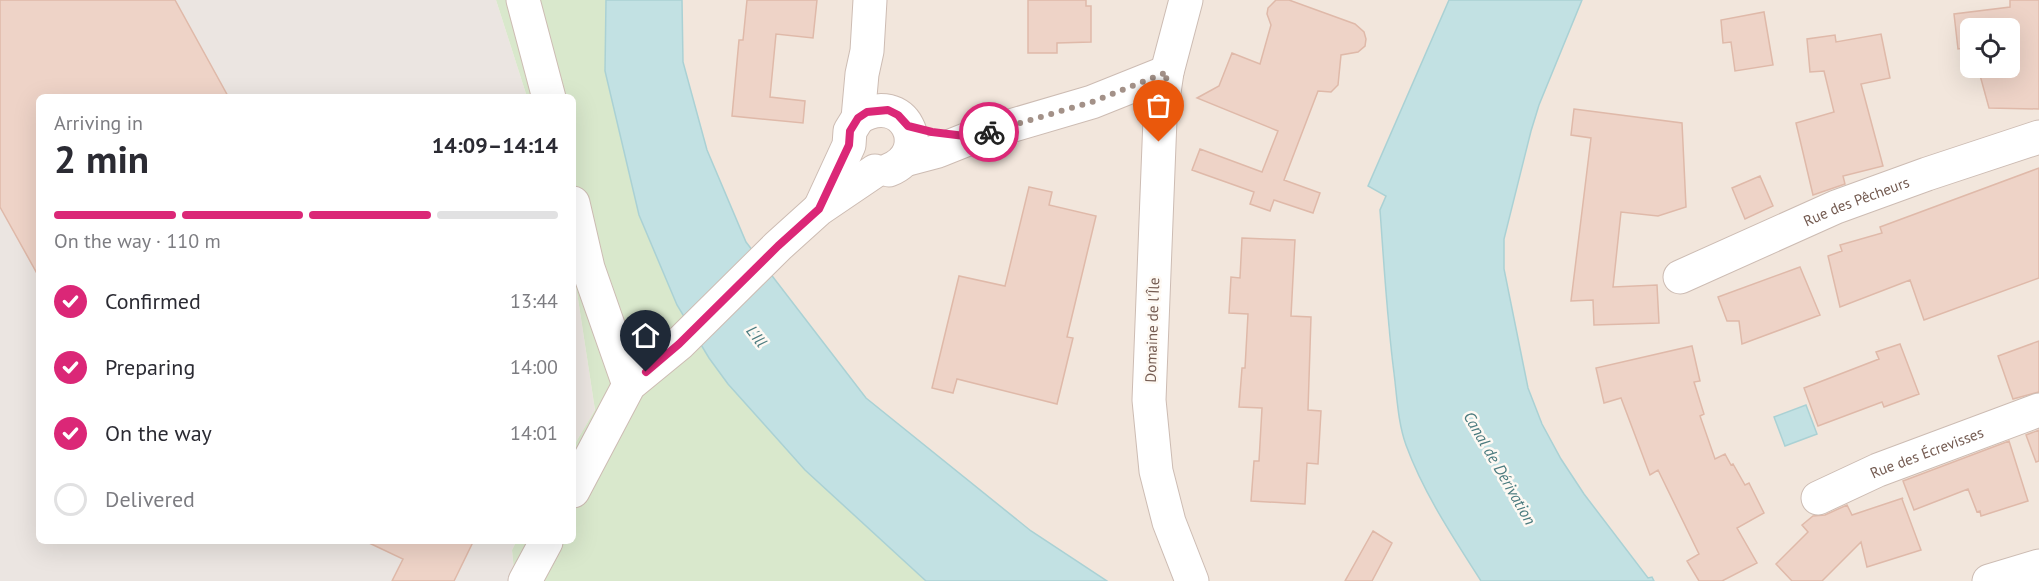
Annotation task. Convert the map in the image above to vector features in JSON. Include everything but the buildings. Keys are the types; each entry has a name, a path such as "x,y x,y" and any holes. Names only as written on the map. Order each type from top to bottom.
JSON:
{"street":[{"path":"523,0 548,94"},
{"path":"870,0 867,51 861,74 876,125"},
{"name":"Domaine de l'Île","path":"1185,0 1167,72 1160,119 1149,400 1156,471 1169,522 1192,581"},
{"path":"876,125 854,157 863,166 890,165 938,151 973,137 1092,102 1167,72"},
{"path":"876,125 950,136 973,137"},
{"path":"576,485 629,385 679,344 778,246 819,209 910,150 911,138 876,125"},
{"path":"819,209 876,125"},
{"name":"Rue des Pêcheurs","path":"1680,277 1846,203 2021,141 2039,137"},
{"path":"576,216 588,268 629,385"},
{"name":"Rue des Écrevisses","path":"1818,498 1878,470 2039,410"},
{"path":"525,581 545,544"},
{"path":"1989,581 2039,566"}],"shaded area":[{"path":"0,0 496,0 526,94 36,94 36,544 515,544 512,550 515,581 0,581"},
{"path":"682,0 1449,0 1368,185 1386,196 1380,210 1388,325 1397,401 1405,443 1421,480 1444,522 1481,581 1107,581 1031,531 866,398 746,242 707,150 683,62"},
{"path":"1582,0 2039,0 2039,581 1654,581 1652,577 1648,579 1584,494 1561,459 1542,424 1528,388 1504,269 1504,239 1539,105"},
{"path":"576,286 595,410 576,442"}],"green space":[{"path":"496,0 606,0 605,71 639,215 677,305 709,358 926,581 515,581 512,550 515,544 576,544 576,442 595,410 576,286 576,94 526,94"}],"water":[{"name":"L'Ill","path":"606,0 682,0 683,62 707,150 746,242 866,398 1031,531 1107,581 926,581 805,470 728,384 709,358 677,305 639,215 605,71"},
{"name":"Canal de Dérivation","path":"1449,0 1582,0 1539,105 1531,131 1504,239 1504,269 1528,388 1542,424 1584,494 1648,578 1652,577 1654,581 1481,581 1430,498 1406,445 1398,410 1389,332 1380,210 1386,196 1368,186"},
{"path":"1806,405 1817,434 1785,446 1774,417"}],"way so far":[{"path":"989,132 1092,102 1167,72 1159,142"}],"route":[{"path":"646,372 679,344 778,246 819,209 849,145 850,131 858,118 867,112 888,110 898,115 908,126 950,136 973,137 989,132"}]}
